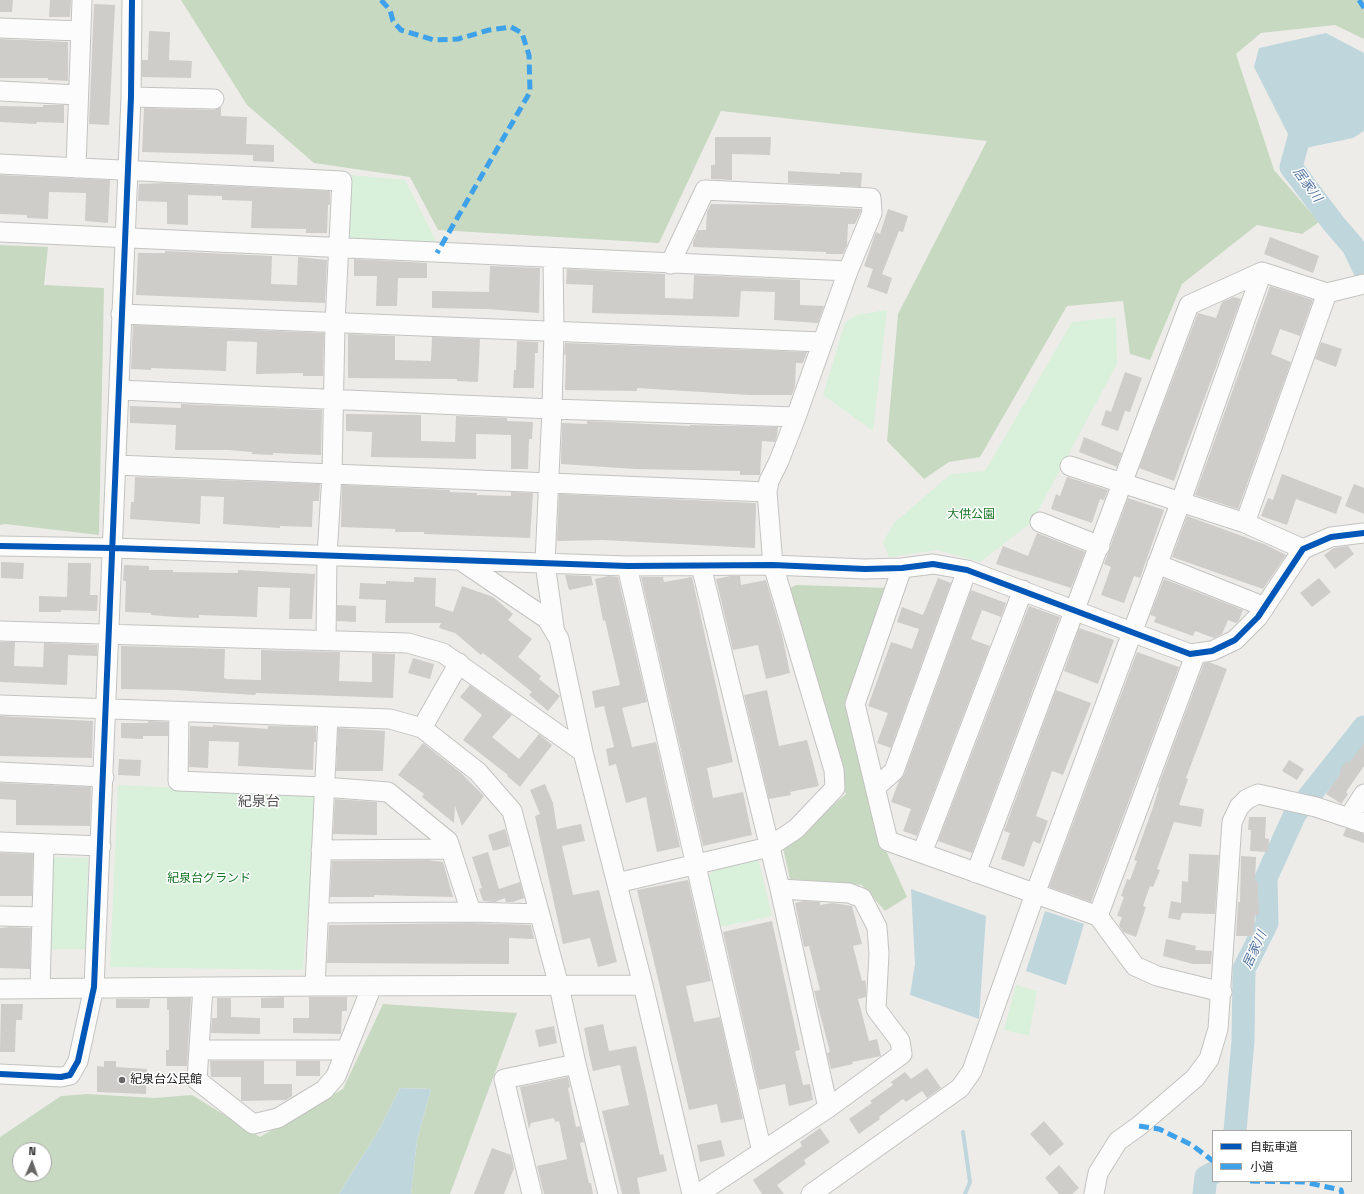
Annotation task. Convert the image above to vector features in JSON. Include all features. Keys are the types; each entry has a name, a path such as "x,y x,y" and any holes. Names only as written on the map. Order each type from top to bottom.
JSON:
{"street":[{"path":"76,168 82,0"},
{"path":"0,1074 60,1077 70,1075 78,1061 94,987 104,777 108,635 113,548 124,237 131,97 132,0"},
{"path":"0,28 80,31"},
{"path":"0,91 78,95"},
{"path":"131,97 214,99"},
{"path":"0,164 342,181 335,323 332,474 327,556 326,640"},
{"path":"617,884 769,847 796,829 835,788 834,770 773,565 767,492 769,481 796,417 848,271 872,213 871,198 705,190 670,264"},
{"path":"0,232 848,271"},
{"path":"553,258 554,330 552,409 545,563 554,627 559,639 583,752 643,985 692,1194"},
{"path":"811,1194 960,1088 972,1071 1131,632 1181,501 1262,272"},
{"path":"976,873 1189,306 1262,272 1327,293 1360,285"},
{"path":"1245,523 1327,293"},
{"path":"121,314 554,330 822,342"},
{"path":"119,390 552,409 796,417"},
{"path":"116,465 767,492"},
{"path":"1070,466 1245,523 1303,549"},
{"path":"1040,522 1100,546"},
{"path":"0,546 113,548 627,566 773,565 866,569 902,568 933,564 967,570 1190,654 1212,651 1235,640 1265,607 1303,549 1330,537 1364,533"},
{"path":"460,560 547,619 554,627"},
{"path":"1157,564 1265,607"},
{"path":"627,566 762,1152"},
{"path":"701,566 780,889 828,1108"},
{"path":"902,568 855,704 888,841 1098,916 1136,966 1157,976 1222,992"},
{"path":"875,788 894,771 967,570"},
{"path":"922,853 1023,590"},
{"path":"0,632 408,643 443,653 583,752"},
{"path":"1098,916 1196,653"},
{"path":"422,728 459,663"},
{"path":"0,705 390,719 422,728 478,772 512,811 559,986 576,1064 608,1194"},
{"path":"179,712 178,781 324,787 388,792 448,841 471,912"},
{"path":"315,986 328,717"},
{"path":"0,772 104,777"},
{"path":"1094,1194 1098,1173 1118,1141 1139,1126 1195,1078 1209,1059 1218,1029 1222,992 1232,822 1240,807 1247,799 1258,794 1293,800 1356,820 1364,794"},
{"path":"0,842 101,846"},
{"path":"40,988 44,844"},
{"path":"322,850 451,849"},
{"path":"698,1194 828,1108 902,1054 900,1041 876,1009 879,954 877,927 862,898 849,893 780,889"},
{"path":"319,913 471,912 540,914"},
{"path":"0,916 42,917"},
{"path":"0,989 94,987 643,985"},
{"path":"203,987 197,1080 253,1124 278,1118 324,1090 336,1076 372,986"},
{"path":"199,1050 346,1050"},
{"path":"532,1194 504,1079 576,1064"}],"green space":[{"path":"181,0 1364,0 1364,39 1335,25 1261,33 1236,54 1274,170 1319,222 1302,234 1257,225 1182,284 1150,360 1130,354 1123,301 1067,306 980,457 949,462 924,479 887,441 898,314 987,141 721,111 659,243 438,230 410,177 314,163 247,105"},
{"path":"350,175 405,180 438,245 354,242 347,235"},
{"path":"0,245 48,247 44,285 104,288 99,535 5,524 0,525"},
{"path":"887,310 873,431 823,395 845,323 856,315"},
{"name":"大供公園","path":"1116,317 1117,364 1032,522 980,562 937,550 889,557 883,542 894,523 951,474 985,471 1072,322"},
{"path":"796,585 889,588 850,702 883,844 907,897 885,911 862,885 790,879 783,848 846,794 786,590"},
{"name":"紀泉台グランド","path":"118,785 317,795 303,970 110,967"},
{"path":"49,857 88,858 86,949 48,949"},
{"path":"758,859 772,916 719,927 707,880 712,871"},
{"path":"1016,985 1037,991 1029,1036 1004,1030"},
{"path":"383,1004 517,1013 450,1194 411,1194 417,1140 431,1089 400,1088 380,1128 339,1194 0,1194 0,1137 61,1096 87,1094 154,1098 192,1095 260,1137 343,1089"}],"water":[{"path":"1326,33 1364,53 1364,131 1353,138 1296,150 1254,67 1259,48"},
{"path":"911,889 986,916 979,1019 910,995 915,964"},
{"path":"1045,911 1084,924 1066,985 1026,971"},
{"path":"400,1088 431,1089 417,1140 411,1194 339,1194 380,1128"}],"building":[{"path":"0,0 13,0 12,12 0,12"},
{"path":"50,0 71,0 70,17 49,17"},
{"path":"94,4 115,5 109,125 89,124"},
{"path":"149,31 170,32 169,60 192,61 191,78 142,77 142,60 148,60"},
{"path":"0,39 68,42 68,81 48,80 48,78 0,78"},
{"path":"43,105 64,105 64,123 37,122 36,124 0,122 0,106 43,107"},
{"path":"221,107 221,116 247,117 246,144 274,145 274,162 253,161 253,155 142,152 144,108 214,110"},
{"path":"715,137 771,137 770,155 732,154 732,180 711,179 711,165 715,165"},
{"path":"788,171 840,174 840,172 862,173 861,187 788,183"},
{"path":"0,175 110,180 108,223 85,221 86,193 49,192 48,219 27,218 27,215 0,214"},
{"path":"164,183 330,191 327,233 306,233 306,229 251,228 252,201 222,200 222,196 188,195 188,225 167,224 167,202 138,201 139,184"},
{"path":"711,204 786,205 861,209 861,211 855,224 848,224 847,245 843,254 826,254 826,252 693,247 693,242 698,230 706,230 707,212"},
{"path":"888,209 908,216 903,232 899,231 882,274 892,278 887,294 867,287 873,269 864,266 876,232 880,234"},
{"path":"1270,237 1319,256 1313,273 1264,254"},
{"path":"165,251 272,256 271,284 297,285 298,257 327,260 325,303 136,295 138,253 165,253"},
{"path":"354,259 427,263 427,278 398,278 397,306 376,306 377,276 354,276"},
{"path":"490,266 540,268 539,313 487,309 432,308 432,291 489,292"},
{"path":"567,269 665,274 665,298 693,299 694,275 800,280 800,305 824,306 818,323 774,320 775,292 741,291 739,317 592,313 593,285 566,284"},
{"path":"1270,286 1313,300 1300,336 1280,329 1271,354 1291,362 1238,509 1195,495"},
{"path":"1234,297 1241,299 1174,481 1139,468 1198,313 1216,318 1222,302"},
{"path":"133,325 324,333 323,376 303,376 303,373 256,374 257,342 227,341 226,371 151,368 151,370 131,369"},
{"path":"348,334 395,336 395,360 431,361 432,337 480,339 478,382 457,381 457,379 348,378"},
{"path":"517,341 538,342 538,353 535,353 534,388 513,388 514,370 516,370"},
{"path":"1321,342 1342,349 1336,367 1315,359"},
{"path":"565,343 807,352 803,363 796,363 795,386 792,395 749,395 637,388 637,391 565,390"},
{"path":"1125,372 1142,378 1130,412 1125,411 1118,431 1101,425 1106,410 1111,412"},
{"path":"181,404 322,410 321,455 273,453 273,455 252,454 252,452 228,450 175,450 176,425 130,423 130,406 181,408"},
{"path":"346,414 421,415 421,441 455,442 456,416 507,418 507,421 533,422 532,439 529,439 528,469 511,469 511,435 476,434 476,459 371,457 372,432 346,431"},
{"path":"587,421 690,426 778,427 775,442 762,441 760,475 740,475 740,471 635,469 561,464 562,423 587,424"},
{"path":"1084,437 1122,453 1117,467 1079,452"},
{"path":"1282,474 1342,497 1336,514 1296,499 1287,525 1261,516 1268,498 1273,500"},
{"path":"135,477 320,484 319,501 313,501 312,527 280,526 280,528 223,524 224,497 201,496 200,524 130,519 131,502 134,502"},
{"path":"1067,477 1108,490 1104,500 1100,499 1092,523 1051,509 1056,494 1060,496"},
{"path":"1354,484 1364,488 1364,514 1345,506"},
{"path":"342,485 450,490 450,492 477,493 477,495 511,496 511,492 533,493 530,538 424,534 424,532 395,532 395,529 341,527"},
{"path":"559,494 756,503 755,548 603,540 557,541"},
{"path":"1128,498 1164,510 1140,578 1134,576 1124,603 1101,595 1111,567 1104,564"},
{"path":"1187,516 1264,544 1286,555 1263,589 1172,557"},
{"path":"1037,533 1085,552 1071,588 996,564 1003,546 1028,556"},
{"path":"1348,546 1354,554 1335,569 1324,555 1334,548"},
{"path":"1,562 24,563 23,579 1,578"},
{"path":"68,563 91,563 90,595 98,595 97,611 61,610 61,612 39,612 39,596 67,597"},
{"path":"124,565 149,566 149,570 173,570 173,572 238,573 238,570 315,574 312,619 289,619 290,588 258,587 257,617 199,615 199,618 125,612 126,581 123,581"},
{"path":"565,575 591,576 593,585 569,590"},
{"path":"609,576 618,577 647,702 622,708 632,747 656,742 680,847 657,852 646,797 626,803 616,764 609,766 606,749 614,747 604,706 595,708 592,691 620,685 605,620 603,621 595,579"},
{"path":"730,576 740,576 741,585 766,580 782,635 790,673 766,679 758,645 733,650 716,579"},
{"path":"414,577 436,578 435,606 453,612 462,586 493,597 513,614 508,620 532,639 518,657 541,676 539,679 560,696 548,711 529,695 532,692 483,653 481,655 455,633 439,628 441,623 385,623 386,600 359,599 360,583 386,584 386,581 414,582"},
{"path":"641,577 663,577 664,582 692,577 733,762 707,768 713,798 743,792 752,835 703,846"},
{"path":"938,578 951,583 891,748 877,743 888,713 868,706 891,642 912,649 919,629 897,622 902,607 923,615"},
{"path":"1319,578 1331,592 1312,607 1300,593"},
{"path":"1164,579 1243,610 1239,620 1236,623 1228,620 1222,634 1214,638 1195,631 1193,636 1154,622 1156,617 1150,615"},
{"path":"971,590 1006,603 1001,617 982,610 971,639 990,646 917,836 903,831 911,809 891,802 899,781 904,775"},
{"path":"337,605 356,606 356,622 337,621"},
{"path":"1029,606 1060,617 972,853 938,841"},
{"path":"1079,628 1114,640 1098,684 1064,671"},
{"path":"0,642 15,642 14,666 43,667 44,643 97,645 97,656 68,655 67,685 0,682"},
{"path":"121,646 225,649 224,678 261,680 261,650 340,652 339,681 372,682 372,653 395,654 393,698 256,693 255,695 176,690 121,689"},
{"path":"1137,652 1179,667 1091,902 1049,887"},
{"path":"413,658 434,664 430,679 408,673"},
{"path":"1209,662 1227,669 1186,778 1188,779 1179,805 1204,809 1201,827 1174,822 1157,869 1160,870 1153,887 1150,886 1143,906 1146,907 1136,937 1123,932 1119,925 1122,917 1117,916 1124,897 1121,896 1127,879 1130,880 1137,861 1134,860 1153,807 1159,788 1158,787 1204,663"},
{"path":"470,685 512,715 492,737 519,759 539,734 552,745 520,787 507,776 508,775 463,740 482,715 460,697"},
{"path":"767,690 779,746 807,740 819,786 790,792 791,795 769,799 744,695"},
{"path":"1056,690 1091,703 1063,775 1052,771 1036,816 1048,821 1040,844 1033,841 1024,867 1001,859 1010,833 1004,831"},
{"path":"0,716 93,721 92,758 0,756"},
{"path":"148,721 168,722 168,736 143,736 143,739 121,738 121,723 148,723"},
{"path":"213,725 268,729 268,726 316,727 313,770 238,766 239,742 209,741 208,768 189,767 190,726 213,727"},
{"path":"338,728 385,731 383,771 336,771"},
{"path":"423,743 461,773 484,796 462,826 455,806 454,823 422,797 424,794 398,775"},
{"path":"1364,743 1364,766 1346,792 1348,794 1341,804 1326,794 1341,773 1339,772 1346,761 1349,763"},
{"path":"119,759 141,760 140,776 118,775"},
{"path":"1289,760 1304,769 1297,780 1282,771"},
{"path":"0,783 91,787 90,826 16,825 16,800 0,799"},
{"path":"545,784 553,803 557,829 581,824 585,841 562,846 573,895 599,890 617,962 598,967 590,938 563,944 535,816 540,814 530,790"},
{"path":"335,799 377,802 377,835 333,834"},
{"path":"1249,817 1266,817 1265,838 1269,839 1268,852 1250,851 1251,830 1248,830"},
{"path":"1346,828 1364,834 1364,843 1343,836"},
{"path":"505,829 510,846 493,851 488,835"},
{"path":"488,852 499,889 520,882 524,898 513,902 506,902 505,898 495,902 483,901 479,889 482,888 472,857"},
{"path":"0,853 33,854 32,896 0,896"},
{"path":"1189,854 1219,855 1215,914 1182,913 1180,920 1168,918 1171,901 1181,903 1182,881 1188,882"},
{"path":"1241,856 1256,857 1255,881 1258,881 1259,915 1255,915 1253,936 1236,936 1238,902 1240,902"},
{"path":"428,860 443,862 453,897 374,895 374,897 330,897 332,861"},
{"path":"688,880 711,981 686,986 694,1022 720,1017 743,1119 721,1123 717,1104 689,1110 637,890"},
{"path":"804,901 820,902 820,905 832,903 852,906 862,944 853,946 862,981 865,980 866,985 866,997 858,999 869,1041 877,1039 881,1056 852,1062 853,1064 831,1069 827,1053 830,1052 814,991 820,990 809,946 804,947 795,903"},
{"path":"772,921 800,1050 795,1051 803,1085 810,1084 813,1100 789,1106 785,1084 759,1090 723,932"},
{"path":"471,923 531,925 534,939 509,938 509,964 327,963 329,925"},
{"path":"0,928 31,928 30,969 0,968"},
{"path":"1166,939 1196,946 1195,950 1212,951 1211,964 1193,964 1163,956"},
{"path":"284,997 284,1008 261,1008 261,998"},
{"path":"309,997 347,997 347,1011 342,1011 341,1034 293,1033 293,1018 309,1018"},
{"path":"167,998 191,998 187,1066 166,1066 166,1050 169,1050 169,1010 167,1010"},
{"path":"217,998 231,998 231,1017 260,1018 260,1034 211,1033 212,1018 217,1018"},
{"path":"116,999 150,999 149,1008 116,1008"},
{"path":"1,1004 23,1004 22,1020 16,1020 15,1052 0,1052"},
{"path":"603,1024 609,1051 636,1046 660,1155 663,1154 667,1171 637,1178 640,1194 622,1194 602,1111 629,1105 620,1065 593,1071 589,1054 584,1028"},
{"path":"554,1026 557,1043 539,1047 535,1030"},
{"name":"紀泉台公民館","path":"104,1061 116,1061 116,1067 147,1069 146,1094 97,1092 97,1066 104,1067"},
{"path":"210,1061 264,1061 264,1084 292,1084 292,1096 286,1100 241,1101 241,1077 211,1077"},
{"path":"296,1061 320,1061 320,1076 296,1076"},
{"path":"927,1068 941,1088 927,1098 922,1091 906,1102 903,1099 879,1117 880,1119 859,1134 849,1119 872,1103 870,1101 893,1085 891,1082 905,1072 911,1079"},
{"path":"568,1077 570,1087 568,1088 576,1127 580,1126 584,1142 580,1143 593,1194 544,1194 537,1166 567,1159 559,1121 555,1122 554,1118 531,1123 529,1129 520,1087"},
{"path":"1044,1121 1064,1144 1050,1156 1030,1134"},
{"path":"820,1128 830,1142 804,1160 806,1164 777,1185 784,1194 762,1194 753,1180 802,1146 800,1142"},
{"path":"721,1140 725,1156 700,1162 697,1145"},
{"path":"492,1148 511,1155 514,1168 504,1194 474,1194"},
{"path":"1059,1165 1079,1188 1072,1194 1059,1194 1045,1178"}],"waterway":[{"name":"居家川","path":"1304,119 1291,167 1334,224 1353,246 1364,269"},
{"name":"居家川","path":"1235,1130 1243,1041 1244,969 1267,923 1266,878 1295,814 1364,727"},
{"path":"963,1132 970,1182 965,1194"},
{"name":"居家川","path":"1204,1194 1206,1177 1212,1174"}],"marked path":[{"path":"381,0 390,10 393,21 401,30 434,40 458,39 489,30 511,27 522,33 529,55 530,92 437,253"},
{"path":"1359,0 1364,8"},
{"path":"1139,1126 1159,1129 1192,1145 1212,1160"},
{"path":"1304,1182 1341,1190 1342,1194"}],"cycle path":[{"path":"0,1074 61,1077 70,1075 78,1061 94,987 131,97 132,0"},
{"path":"0,546 113,548 627,566 773,565 865,569 902,568 933,564 967,570 1190,654 1212,651 1235,640 1258,617 1303,549 1331,537 1364,533"}],"place":[{"name":"紀泉台公民館","path":"122,1080"}],"district":[{"name":"紀泉台","path":"259,802"}]}
